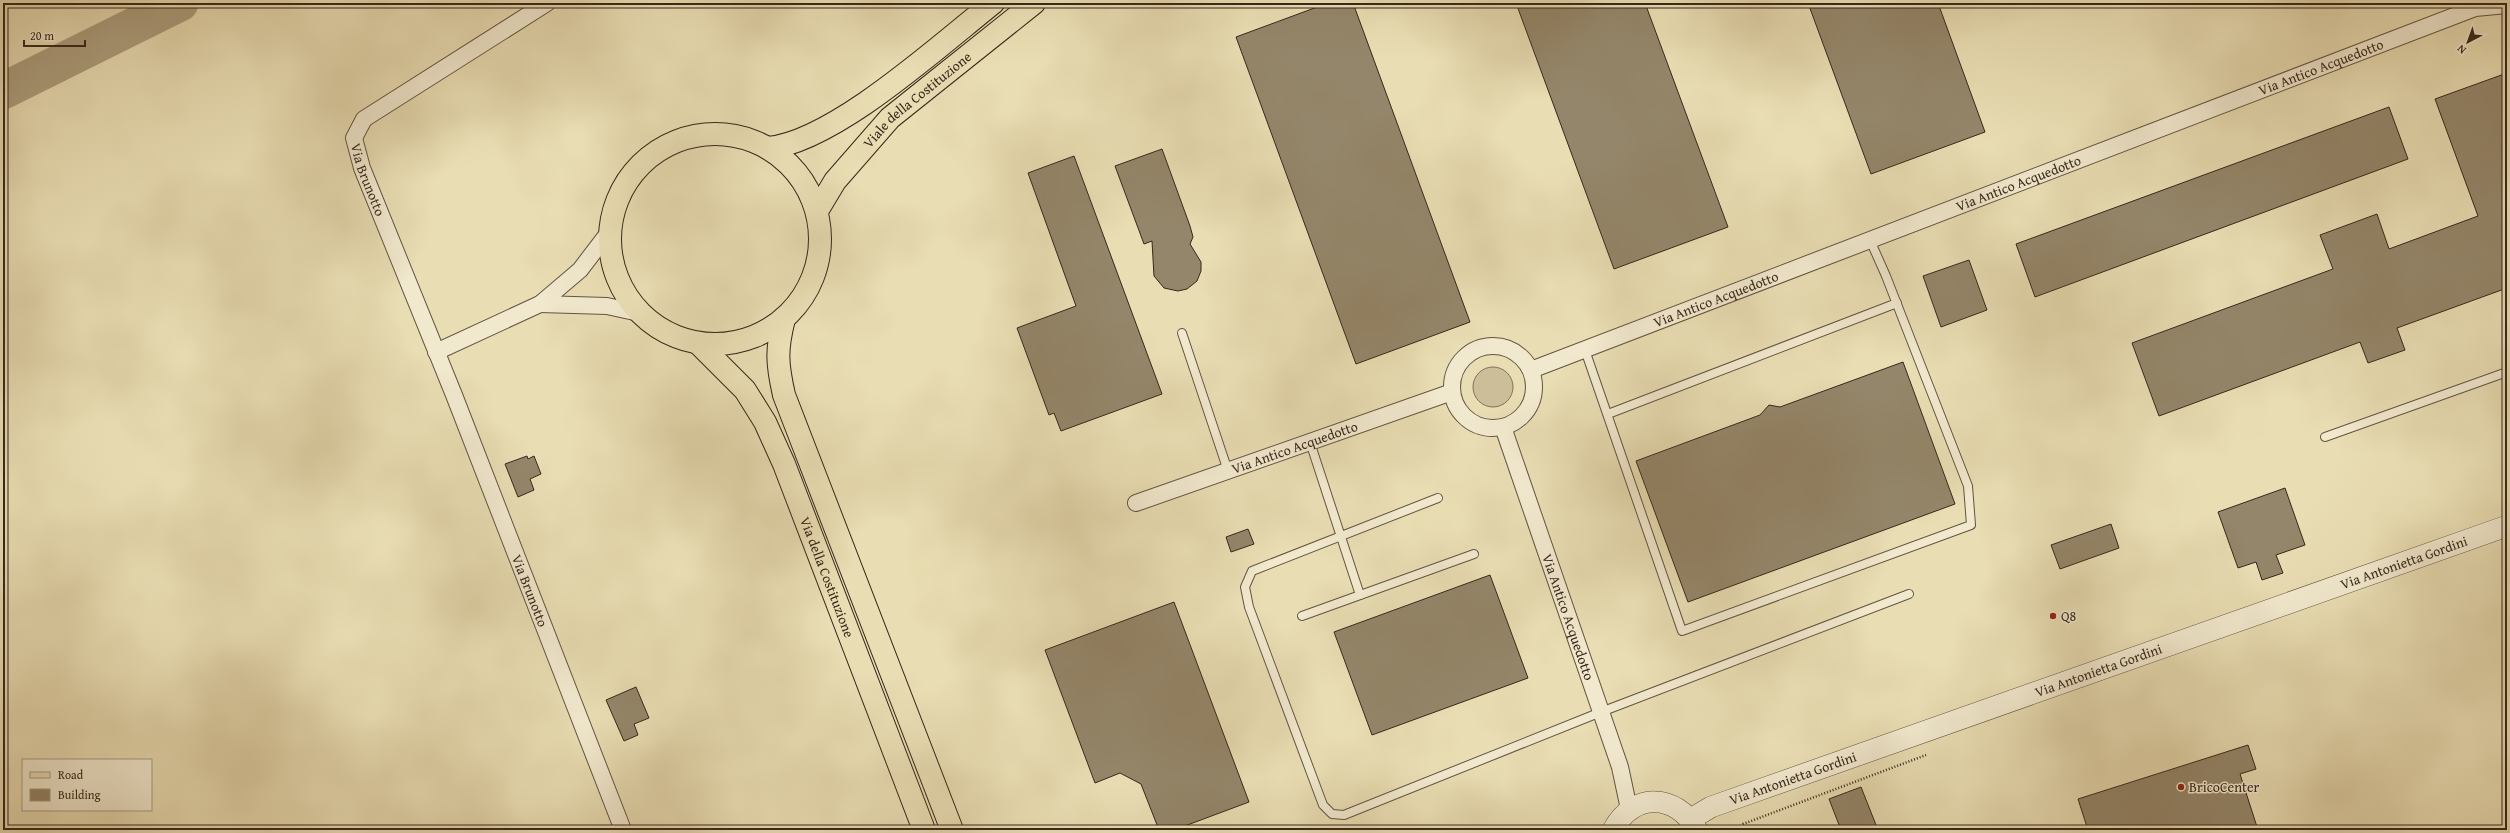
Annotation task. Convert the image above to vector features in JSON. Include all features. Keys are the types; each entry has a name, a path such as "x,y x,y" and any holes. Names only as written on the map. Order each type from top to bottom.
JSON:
{"main road":[{"name":"Viale della Costituzione","path":"768,148 783,147 841,119 872,98 994,3"},
{"name":"Viale della Costituzione","path":"817,211 835,181 890,118 1034,3"},
{"path":"717,134 752,140 768,148 785,160 798,175 809,192 817,211 820,245 814,278 806,293 784,319 753,338 735,343 699,344 667,333 639,313 626,296 616,277 610,255 609,232 617,198 626,182 637,168 665,146 682,139 717,134"},
{"name":"Via della Costituzione","path":"784,319 779,340 777,366 784,395 952,830"},
{"name":"Via della Costituzione","path":"699,344 745,390 765,422 784,464 924,830"}],"street":[{"name":"Via Brunotto","path":"548,3 364,119 354,138 362,168 436,352 623,830"},
{"name":"Via Antico Acquedotto","path":"1531,370 2475,8 2507,5"},
{"path":"436,352 540,304 580,270 609,232"},
{"path":"540,304 607,306 639,313"},
{"path":"1489,346 1502,346 1514,351 1524,360 1531,370 1535,384 1530,405 1516,421 1503,427 1483,426 1465,416 1456,405 1452,392 1453,379 1457,366 1465,356 1476,349 1489,346"},
{"name":"Via Antico Acquedotto","path":"1136,503 1452,392"},
{"name":"Via Antico Acquedotto","path":"1503,427 1620,767 1629,809"},
{"name":"Via Antonietta Gordini","path":"1694,824 1711,807 2507,526"},
{"path":"1613,830 1618,820 1629,809 1641,803 1655,801 1668,804 1681,810 1694,824"}],"lane":[{"path":"1585,350 1682,631 1971,525 1968,486 1897,303 1870,240"},
{"path":"1608,414 1897,303"},
{"path":"1182,333 1228,471"},
{"path":"2325,437 2507,372"},
{"path":"1310,442 1360,595"},
{"path":"1438,498 1252,571 1245,587 1249,607 1320,798 1323,805 1332,814 1344,815 1601,712 1909,594"},
{"path":"1302,616 1474,554"}],"shaded area":[{"path":"1489,367 1497,367 1504,370 1510,376 1513,387 1510,398 1504,404 1497,407 1489,407 1482,404 1476,398 1473,391 1473,383 1476,376 1482,370"}],"building":[{"path":"1328,3 1353,3 1470,322 1356,364 1236,37"},
{"path":"1516,3 1645,3 1728,227 1614,269"},
{"path":"1808,3 1938,3 1985,132 1871,174"},
{"path":"2507,73 2507,288 2397,328 2405,350 2368,363 2360,342 2159,416 2132,343 2333,269 2320,235 2377,214 2389,249 2478,216 2435,99"},
{"path":"2389,107 2408,159 2035,297 2016,244"},
{"path":"1162,149 1190,226 1193,237 1190,244 1201,262 1201,271 1197,281 1187,289 1178,291 1164,288 1154,276 1152,241 1144,244 1115,166"},
{"path":"1074,156 1162,394 1061,431 1054,413 1049,415 1017,328 1076,306 1028,173"},
{"path":"1969,260 1987,310 1941,327 1923,276"},
{"path":"1903,362 1955,504 1688,602 1636,461 1760,415 1769,405 1780,407"},
{"path":"527,456 528,459 534,456 541,474 530,479 534,490 518,497 505,464"},
{"path":"2285,488 2305,545 2276,555 2283,573 2262,580 2256,562 2238,568 2218,512"},
{"path":"2111,524 2119,548 2060,569 2051,545"},
{"path":"1248,529 1254,544 1231,552 1226,537"},
{"path":"1490,575 1528,678 1372,735 1334,632"},
{"path":"1174,602 1249,802 1174,830 1159,830 1141,784 1120,773 1095,783 1045,650"},
{"path":"636,687 649,718 634,724 638,735 624,741 606,700"},
{"name":"BricoCenter","path":"2248,745 2256,769 2240,774 2258,830 2088,830 2078,799"},
{"path":"1861,787 1878,830 1841,830 1829,799"}],"waterway":[{"path":"3,91 180,3"}],"place":[{"name":"Q8","path":"2053,616"},
{"name":"BricoCenter","path":"2181,787"}]}
